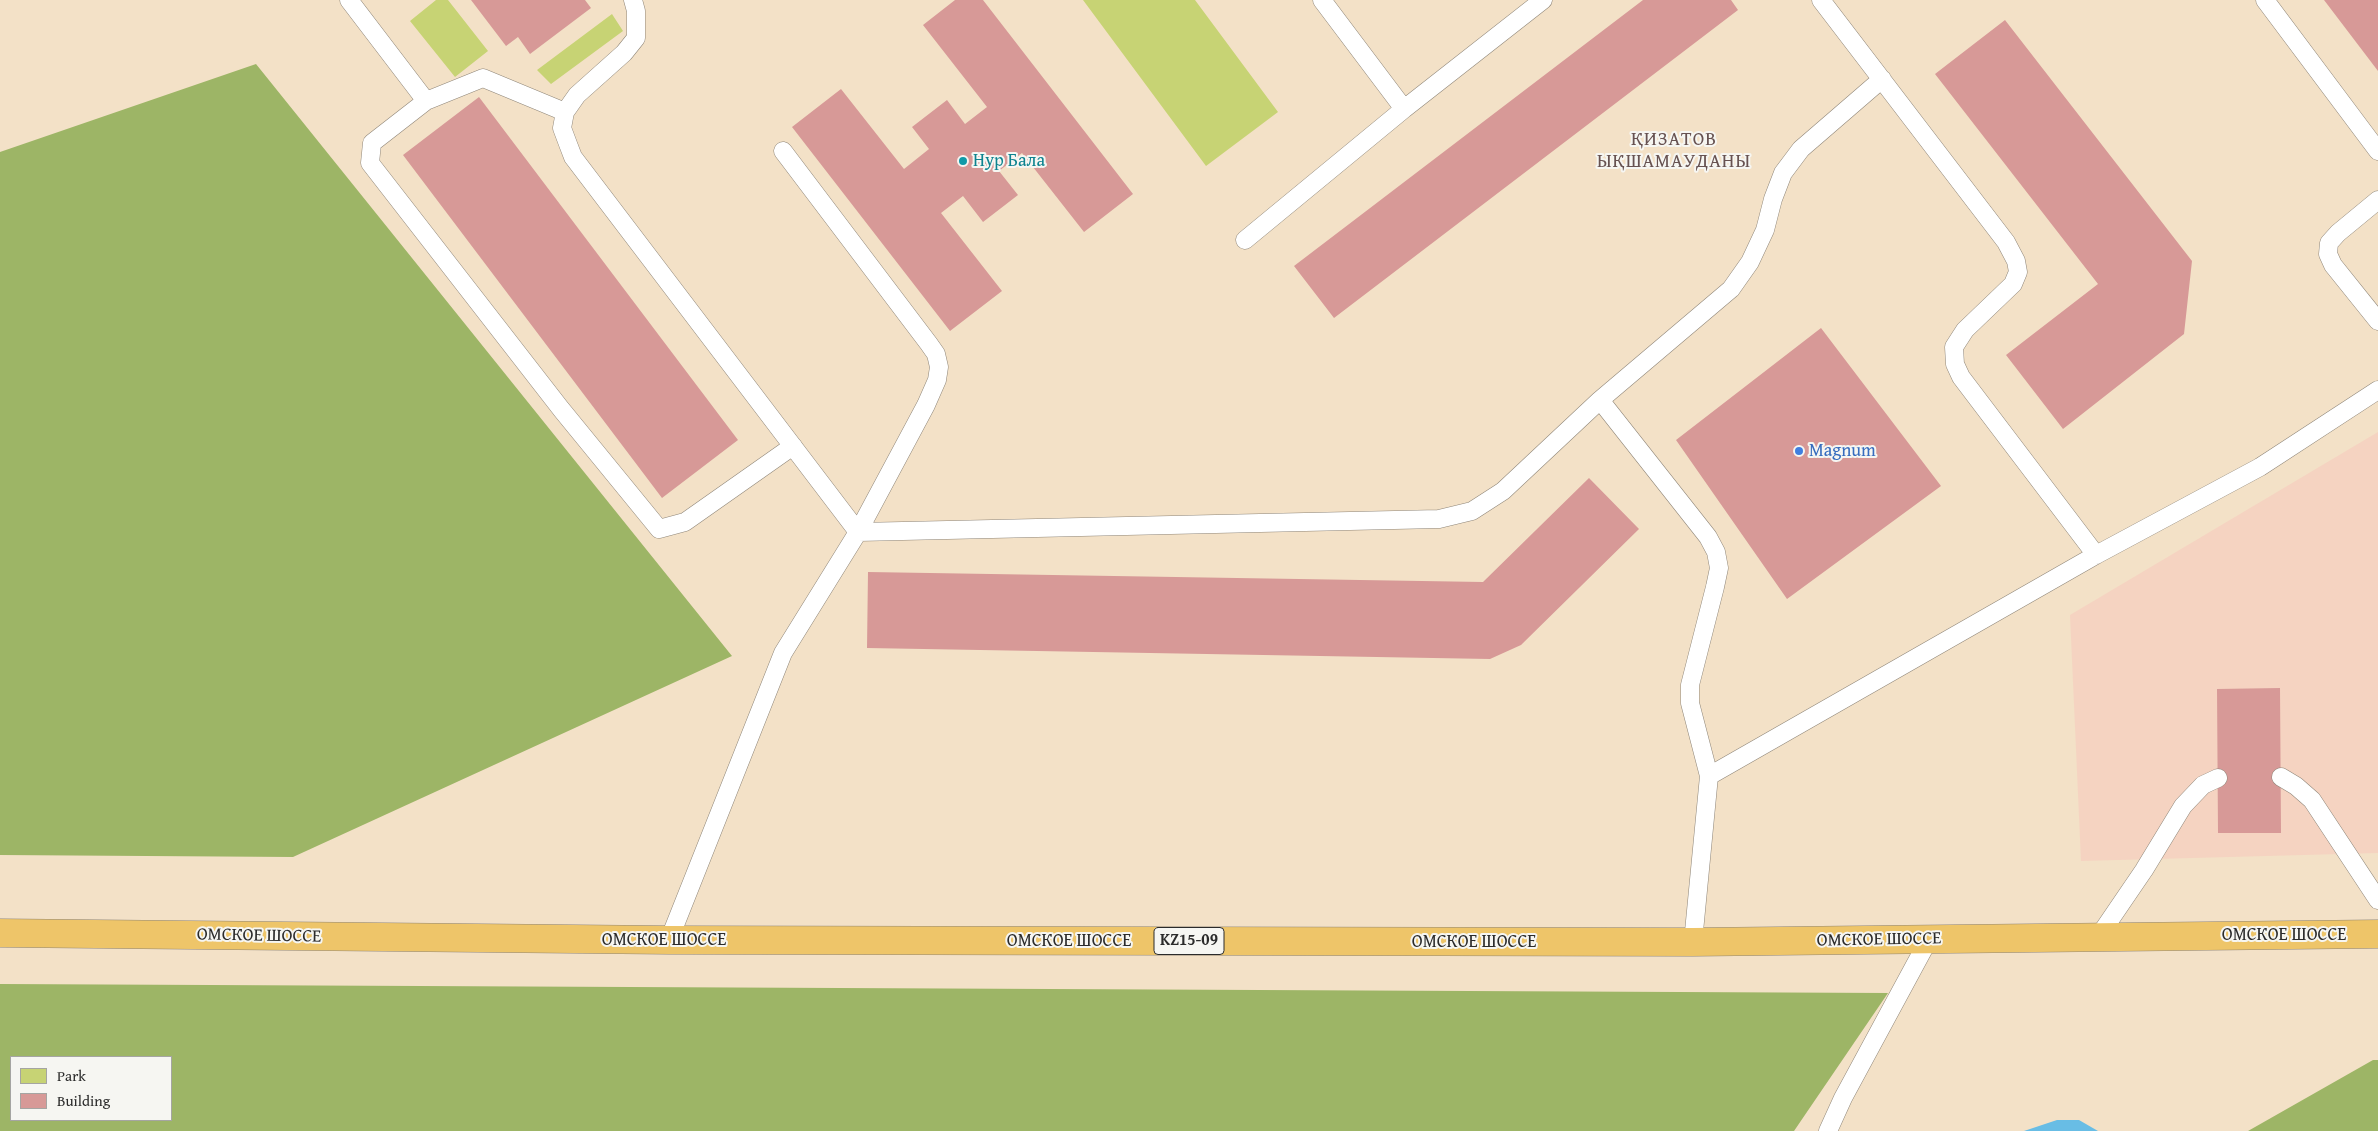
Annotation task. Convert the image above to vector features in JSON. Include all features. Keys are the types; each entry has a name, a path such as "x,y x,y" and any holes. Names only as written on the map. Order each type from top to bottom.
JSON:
{"highway":[{"name":"ОМСКОЕ ШОССЕ","path":"0,933 669,940 1693,942 2378,934"}],"lane":[{"path":"349,0 426,101"},
{"path":"633,0 636,11 636,38 624,52 577,95 565,112 562,128 574,157 858,532"},
{"path":"1322,0 1404,109"},
{"path":"1245,240 1404,109 1543,0"},
{"path":"1822,0 2006,242 2016,261 2018,272 2014,284 1965,330 1954,347 1955,364 1961,378 2096,555"},
{"path":"2265,0 2378,151"},
{"path":"565,112 483,78 426,101 372,143 370,163 561,409 659,529 685,522 793,446"},
{"path":"858,532 1439,519 1472,511 1503,491 1600,400 1731,289 1750,262 1783,173 1801,149 1882,79"},
{"path":"669,940 782,653 858,532 926,405 937,380 939,367 936,354 929,344 782,151"},
{"path":"2378,200 2338,233 2329,243 2328,254 2333,265 2378,321"},
{"path":"1709,776 2096,555 2260,467 2378,390"},
{"path":"1600,400 1708,536 1716,552 1719,568 1690,685 1690,704 1709,776 1693,942"},
{"path":"2281,777 2296,786 2312,800 2378,900"},
{"path":"2099,936 2144,870 2183,806 2203,785 2218,778"},
{"path":"1828,1131 1843,1098 1929,939"}],"shaded area":[{"path":"2378,432 2378,853 2081,861 2070,615"}],"green space":[{"path":"436,0 448,0 488,51 455,77 410,21"},
{"path":"1083,0 1195,0 1278,112 1206,166"},
{"path":"612,14 623,31 551,84 537,70"},
{"path":"256,64 732,656 293,857 0,855 0,152"},
{"path":"0,984 1888,993 1794,1131 0,1131"},
{"path":"2373,1060 2378,1060 2378,1131 2248,1131"}],"water":[{"path":"2057,1120 2079,1120 2098,1131 2024,1131"}],"building":[{"path":"471,0 585,0 591,8 530,54 518,37 506,46"},
{"name":"Нур Бала","path":"955,0 983,0 1133,194 1084,232 1022,153 999,171 1018,195 983,222 963,196 941,213 1002,291 950,331 792,127 841,89 904,169 929,149 912,127 947,100 965,124 987,107 923,25"},
{"path":"1643,0 1731,0 1738,10 1334,318 1294,266"},
{"path":"2324,0 2378,0 2378,71"},
{"path":"2005,20 2192,261 2184,334 2063,429 2006,355 2098,284 1935,74"},
{"path":"479,97 738,440 662,498 403,155"},
{"path":"1821,328 1941,486 1787,599 1676,440"},
{"path":"1589,478 1639,529 1521,645 1490,659 867,648 868,572 1483,582"},
{"path":"2280,688 2281,833 2218,833 2217,689"}],"place":[{"name":"Нур Бала","path":"963,161"},
{"name":"Magnum","path":"1799,451"}],"district":[{"name":"ҚИЗАТОВ ЫҚШАМАУДАНЫ","path":"1674,151"}]}
